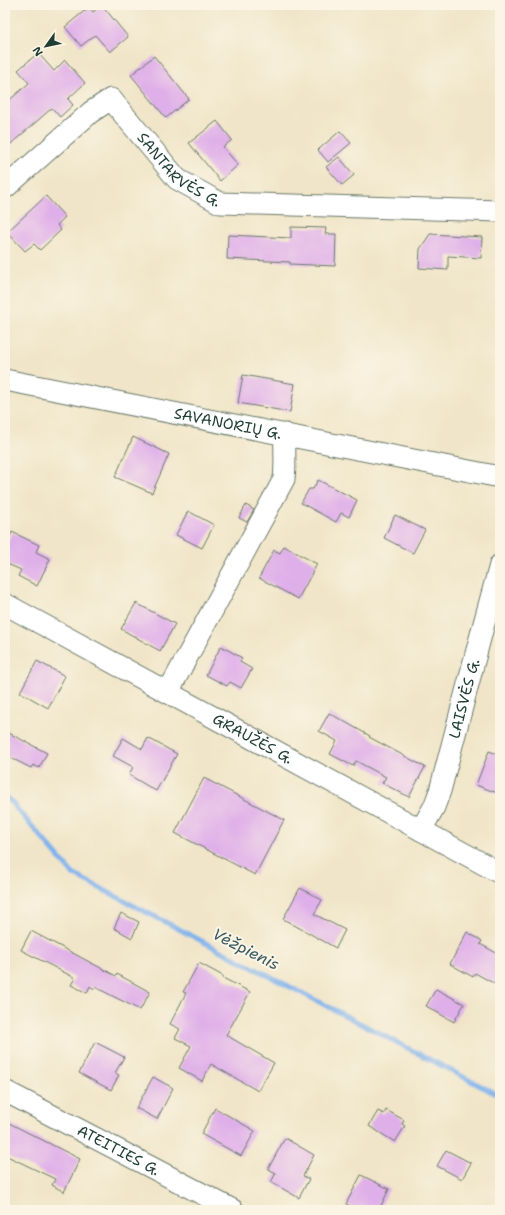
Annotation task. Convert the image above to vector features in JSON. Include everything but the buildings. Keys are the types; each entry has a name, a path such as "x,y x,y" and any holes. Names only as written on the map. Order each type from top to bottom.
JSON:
{"street":[{"name":"SANTARVĖS G.","path":"5,188 91,112 111,99 177,180 220,203 500,211"},
{"name":"SAVANORIŲ G.","path":"5,380 285,434 284,446 286,463 284,479 168,692"},
{"path":"285,434 500,477"},
{"name":"LAISVĖS G.","path":"422,830 434,807 440,791 491,631 500,565"},
{"name":"GRAUŽĖS G.","path":"5,604 500,873"},
{"name":"ATEITIES G.","path":"5,1091 232,1210"}],"waterway":[{"name":"Vėžpienis","path":"5,795 73,874 500,1096"}]}
